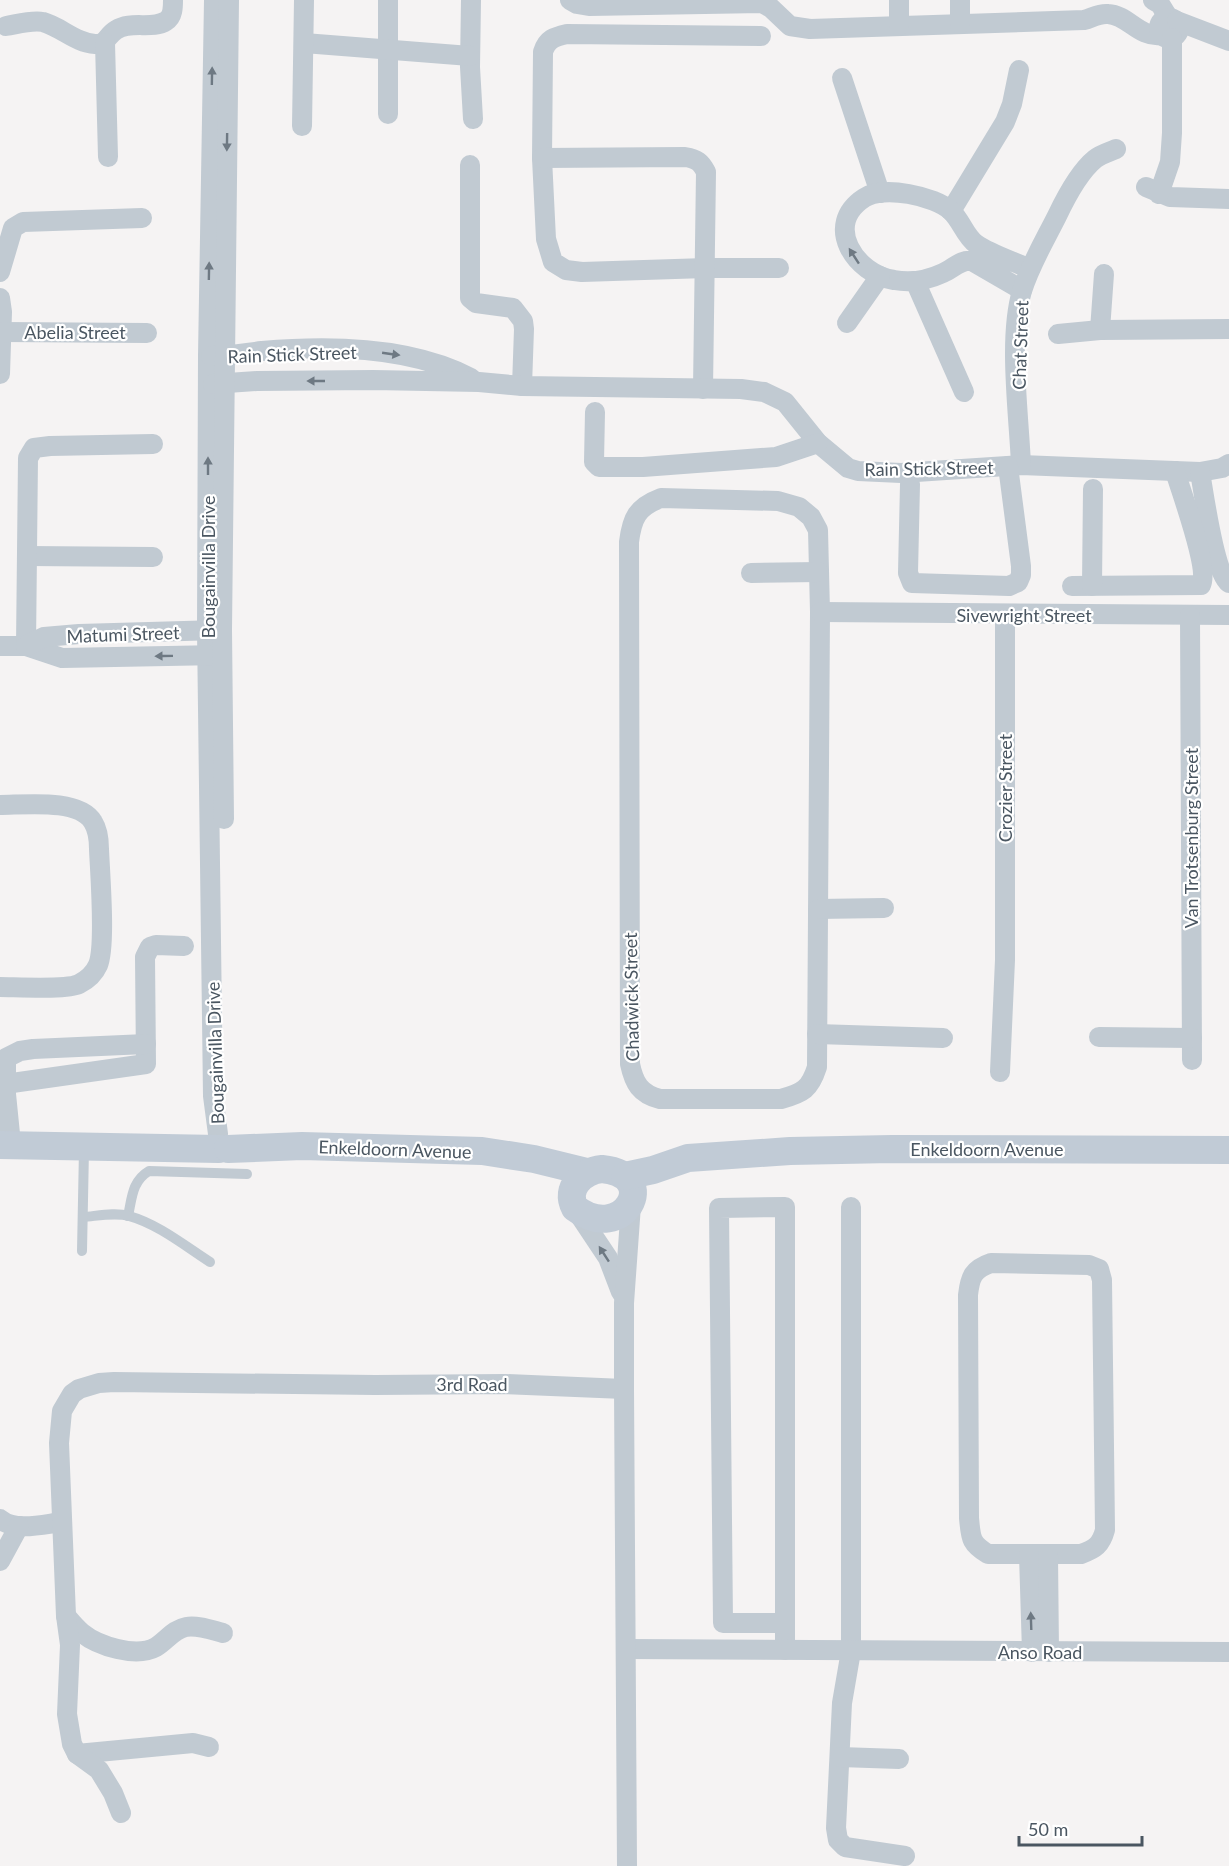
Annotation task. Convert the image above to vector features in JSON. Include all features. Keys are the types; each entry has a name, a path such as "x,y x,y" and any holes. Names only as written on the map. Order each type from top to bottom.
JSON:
{"street":[{"path":"108,157 105,43 114,31 122,27 159,24 167,21 171,16 173,0"},
{"name":"Bougainvilla Drive","path":"214,0 217,384 215,655 223,1142"},
{"name":"Bougainvilla Drive","path":"216,356 229,0"},
{"path":"303,126 304,0"},
{"path":"388,0 388,114"},
{"path":"471,0 470,56 473,120"},
{"path":"570,0 589,6 762,1 790,26 798,28 1084,20 1098,15 1111,14 1141,32 1171,29 1229,41"},
{"path":"899,0 899,26"},
{"path":"960,0 960,24"},
{"path":"1153,0 1160,4 1171,29 1172,133 1170,162 1152,190 1170,197 1229,199"},
{"path":"6,26 43,22 88,44 105,43"},
{"path":"1171,29 1196,44 1229,47"},
{"path":"761,36 567,34 554,37 546,43 543,52 542,158 546,239 550,256 559,267 582,272 779,268"},
{"path":"304,43 470,56"},
{"path":"951,211 1005,122 1012,104 1019,70"},
{"path":"842,78 880,193"},
{"name":"Chat Street","path":"910,484 908,573 912,583 1009,586 1018,582 1021,566 1015,466 1016,357 1017,322 1022,290 1030,269 1062,207 1085,170 1096,159 1116,149"},
{"path":"542,158 685,157 702,163 706,172 703,389"},
{"path":"470,165 470,298 476,303 513,308 523,321 522,386"},
{"path":"1022,290 1004,269 975,243 951,211 937,203 893,192 880,193 871,195 856,205 849,215 845,237 849,249 861,265 892,280 915,281 942,274 967,260 1004,269 1030,269"},
{"path":"0,272 13,228 23,222 142,218"},
{"path":"1100,330 1104,274"},
{"path":"847,323 880,276"},
{"path":"915,281 964,392"},
{"name":"Abelia Street","path":"0,298 2,332 0,374"},
{"path":"1058,334 1100,330 1229,329"},
{"name":"Abelia Street","path":"2,332 147,333"},
{"name":"Rain Stick Street","path":"216,356 263,351 351,350 411,357 460,372 479,382"},
{"name":"Rain Stick Street","path":"217,384 257,381 479,382 522,386 741,388 764,392 785,402 818,443 848,468 858,471 901,473 1015,466 1200,472 1222,468 1229,464"},
{"path":"595,412 594,462 598,467 654,467 776,457 818,443"},
{"path":"26,646 28,458 34,448 153,444"},
{"path":"1072,586 1201,585 1204,580 1203,563 1175,471"},
{"path":"1200,472 1218,561 1223,579 1229,583"},
{"path":"1092,586 1093,489"},
{"name":"Chadwick Street","path":"661,498 778,501 800,507 811,517 818,530 819,572 817,1067 811,1084 797,1094 781,1099 660,1099 649,1096 638,1088 630,1064 629,542 631,526 637,514 646,504 661,498"},
{"path":"27,556 153,557"},
{"path":"751,573 819,572"},
{"name":"Sivewright Street","path":"820,612 1229,615"},
{"name":"Crozier Street","path":"1000,1072 1005,960 1005,615"},
{"name":"Van Trotsenburg Street","path":"1190,616 1192,1060"},
{"name":"Matumi Street","path":"26,646 44,637 79,634 215,631"},
{"name":"Matumi Street","path":"0,646 26,646 62,658 215,655"},
{"path":"0,805 65,806 85,812 93,821 98,835 101,932 99,963 92,975 78,985 0,987"},
{"path":"818,909 884,908"},
{"path":"5,1084 146,1064 145,957 150,947 156,945 184,946"},
{"path":"817,1035 942,1038"},
{"path":"1099,1037 1192,1038"},
{"path":"5,1144 6,1058 20,1051 146,1044"},
{"name":"Enkeldoorn Avenue","path":"5,1144 84,1146 223,1142 482,1151 534,1159 587,1172 602,1169 630,1194"},
{"name":"Enkeldoorn Avenue","path":"534,1159 573,1203 591,1218 600,1219 621,1215 630,1194 653,1170 688,1158 708,1155 892,1149 1229,1150"},
{"path":"587,1172 577,1182 573,1203 608,1258 624,1303"},
{"path":"627,1866 624,1303 630,1194"},
{"path":"784,1623 723,1623 719,1208 784,1207 785,1650"},
{"path":"851,1207 850,1651 842,1703 836,1828 838,1840 845,1847 905,1856"},
{"path":"991,1263 1089,1264 1099,1269 1102,1280 1106,1530 1102,1541 1095,1549 1081,1554 1039,1555 988,1554 977,1547 971,1539 968,1295 970,1277 978,1268 991,1263"},
{"name":"3rd Road","path":"77,1754 72,1744 67,1714 70,1645 66,1616 59,1443 62,1411 72,1394 79,1389 99,1383 506,1384 624,1389"},
{"path":"0,1519 6,1524 19,1526 62,1522"},
{"path":"0,1561 19,1526"},
{"path":"1039,1555 1041,1652"},
{"path":"66,1616 81,1633 129,1652 146,1651 156,1647 180,1629 189,1626 222,1633"},
{"name":"Anso Road","path":"627,1649 1229,1652"},
{"path":"77,1754 193,1743 209,1747"},
{"path":"77,1754 99,1770 113,1793 121,1813"},
{"path":"840,1757 899,1759"}],"lane":[{"path":"82,1251 84,1146"},
{"path":"128,1216 136,1182 148,1171 247,1174"},
{"path":"83,1217 119,1214 128,1216 156,1227 210,1262"}]}
